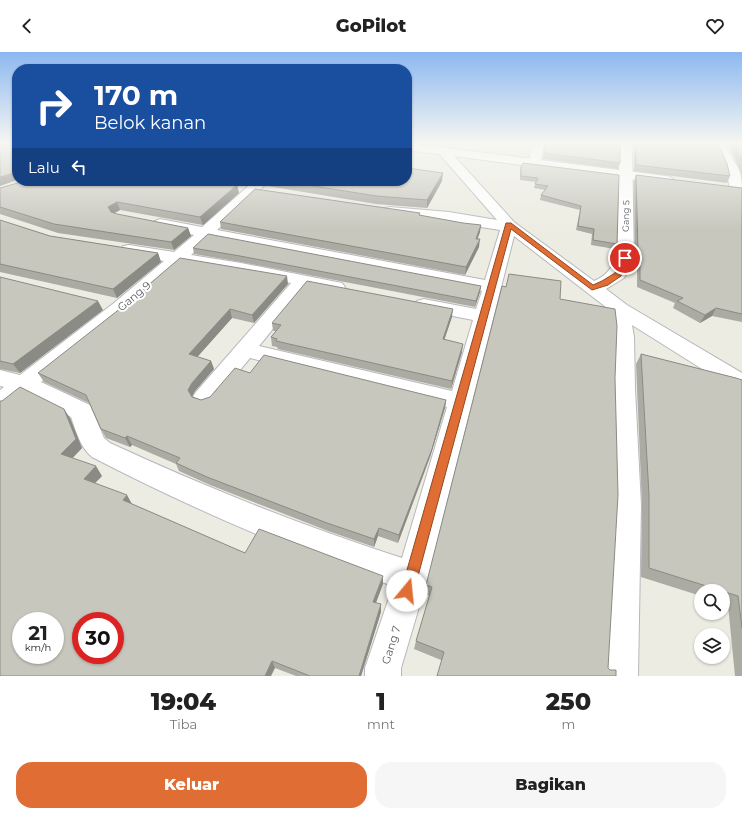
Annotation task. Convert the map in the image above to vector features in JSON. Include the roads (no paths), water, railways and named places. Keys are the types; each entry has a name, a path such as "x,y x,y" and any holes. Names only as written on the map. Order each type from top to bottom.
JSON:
{"street":[{"path":"462,172 508,226 620,309 698,358 742,383"},
{"path":"607,172 680,182"},
{"path":"733,172 735,189"},
{"name":"Gang 5","path":"592,288 605,283 618,274 625,258 627,175"},
{"path":"445,176 468,179"},
{"name":"Gang 9","path":"0,403 12,381 121,307 256,188"},
{"path":"376,209 449,217 508,226"},
{"path":"143,220 204,233 491,287"},
{"name":"Gang 7","path":"382,676 383,668 412,577 508,226"},
{"path":"113,248 178,258 352,290"},
{"path":"204,398 302,280"},
{"path":"99,301 121,307"},
{"path":"406,302 483,316"},
{"path":"620,309 624,337 623,390 627,505 620,676"},
{"path":"245,350 460,402"},
{"path":"12,381 81,411 94,444 160,479 279,530 412,577"}]}
